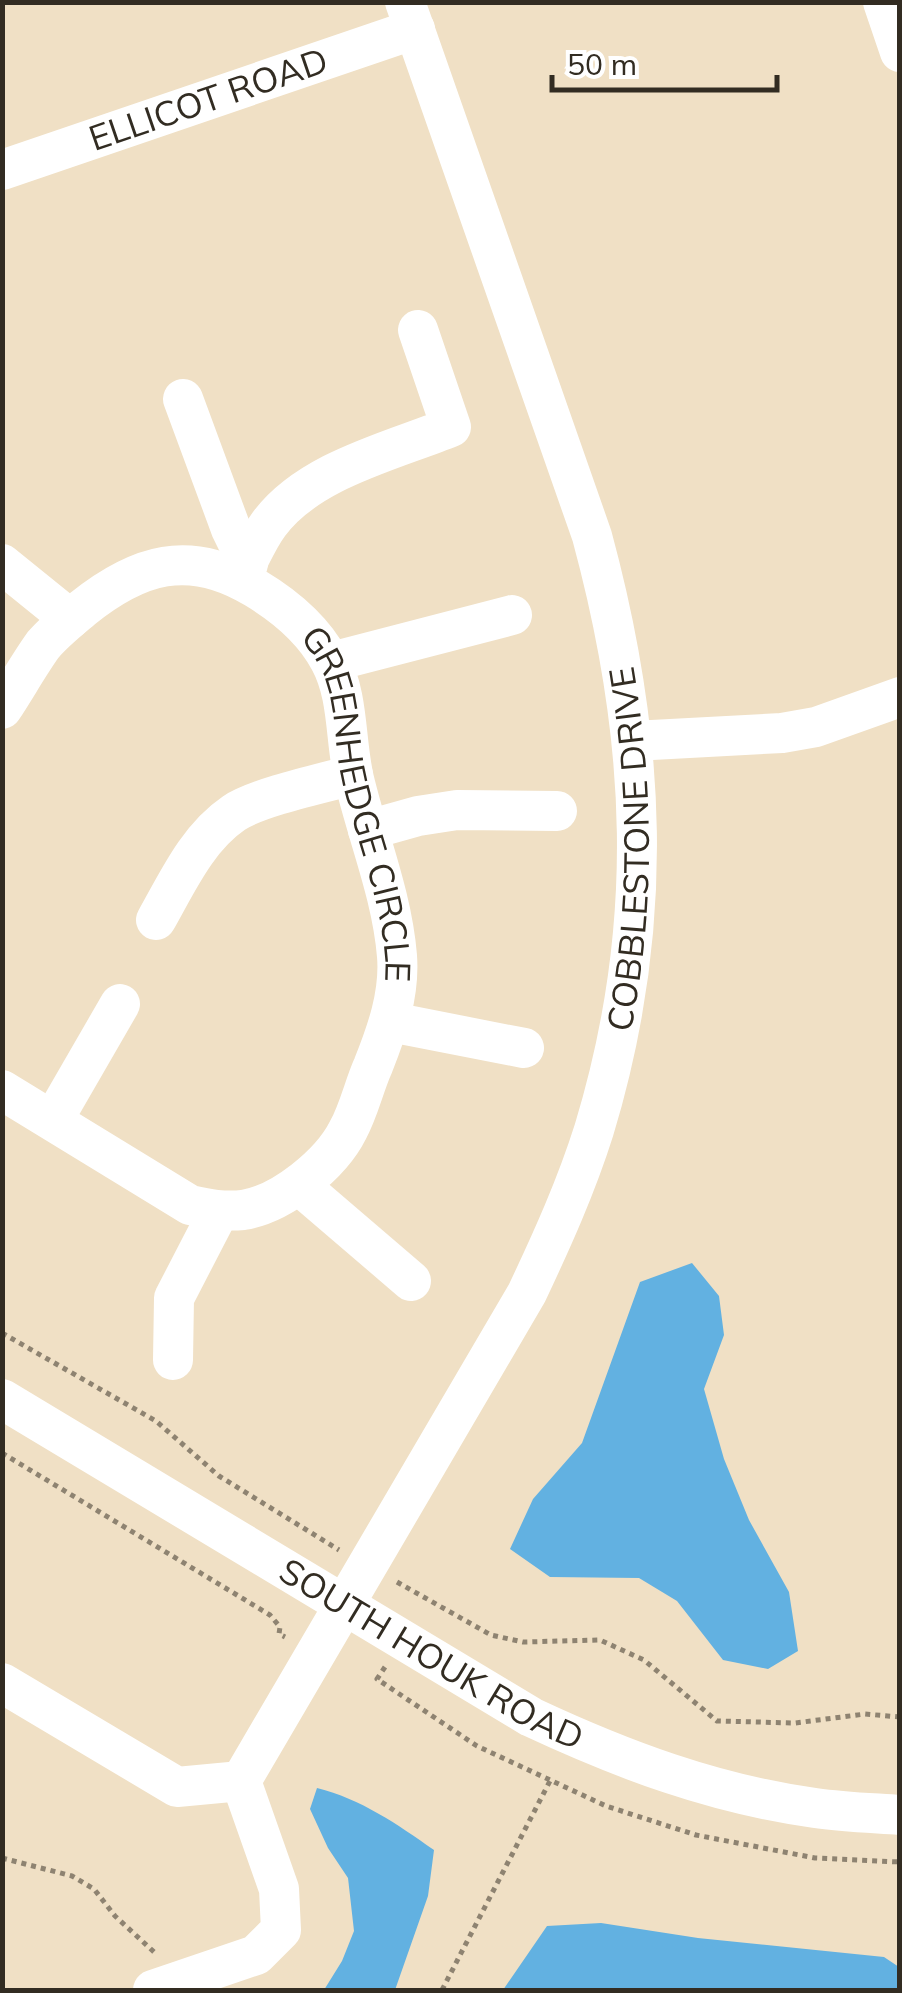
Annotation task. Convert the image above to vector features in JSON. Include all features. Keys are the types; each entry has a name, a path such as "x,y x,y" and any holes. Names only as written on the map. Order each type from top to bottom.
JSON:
{"street":[{"path":"883,2 900,52"},
{"name":"ELLICOT ROAD","path":"2,170 410,16"},
{"name":"COBBLESTONE DRIVE","path":"241,1782 528,1293 564,1214 594,1131 616,1046 630,963 637,878 633,741 614,620 592,536 410,16"},
{"path":"244,571 269,525 286,506 316,485 451,427 418,330"},
{"path":"182,399 244,571"},
{"path":"2,564 70,619"},
{"name":"GREENHEDGE CIRCLE","path":"2,709 45,642 70,619 129,575 168,564 244,571 306,626 331,662 343,702 353,775 390,909 398,960 391,1022 348,1131 324,1163 299,1185 246,1209 219,1211"},
{"path":"331,662 512,616"},
{"path":"633,741 782,733 816,727 900,696"},
{"path":"156,920 198,848 235,812 353,775"},
{"path":"368,830 458,810 557,811"},
{"path":"53,1120 120,1004"},
{"path":"391,1022 524,1048"},
{"path":"6,1099 53,1120 166,1192 190,1204 219,1211 174,1298 173,1360"},
{"path":"299,1185 411,1281"},
{"name":"SOUTH HOUK ROAD","path":"2,1399 531,1717 609,1754 677,1778 746,1796 818,1809 900,1814"},
{"path":"2,1682 178,1787 241,1782 279,1889 281,1930 256,1955 156,1974"}],"path":[{"path":"2,1333 156,1422 219,1476 365,1566 492,1635 523,1642 600,1640 644,1660 717,1721 795,1722 865,1714 900,1717"},
{"path":"2,1453 270,1615 280,1627 280,1634 314,1653"},
{"path":"442,1990 551,1779"},
{"path":"2,1858 72,1876 94,1889 156,1974"}],"water":[{"path":"692,1263 719,1296 724,1335 704,1389 724,1459 749,1520 789,1592 798,1651 768,1669 723,1660 677,1601 639,1578 550,1577 510,1549 533,1499 582,1443 640,1282"},
{"path":"317,1788 364,1806 434,1850 428,1896 395,1990 324,1990 354,1931 348,1878 328,1848 310,1809"},
{"path":"601,1923 698,1938 884,1957 899,1967 899,1990 503,1990 547,1926"}]}
